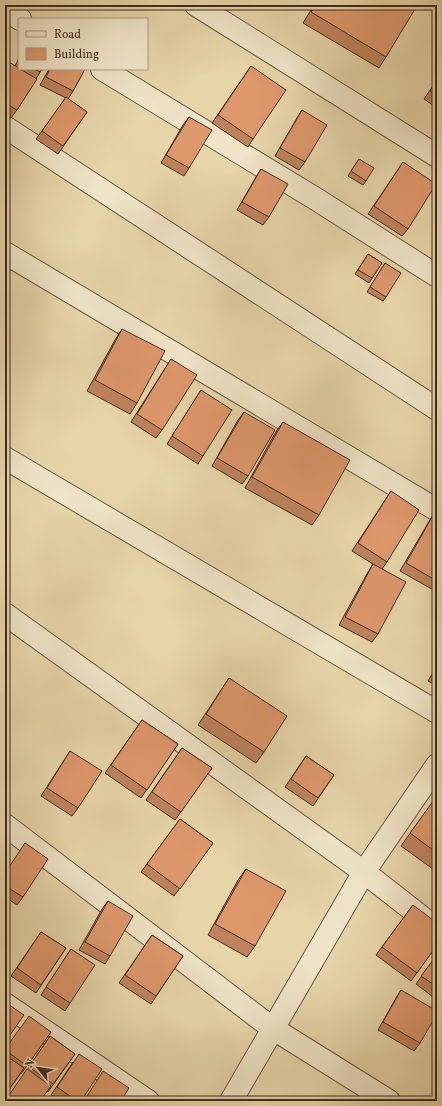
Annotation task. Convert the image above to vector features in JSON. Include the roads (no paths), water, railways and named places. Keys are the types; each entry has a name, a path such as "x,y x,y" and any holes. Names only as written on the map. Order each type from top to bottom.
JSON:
{"street":[{"path":"196,5 437,156"},
{"path":"5,10 18,18"},
{"path":"104,70 309,195 437,276"},
{"path":"5,127 437,409"},
{"path":"5,253 437,510"},
{"path":"5,458 437,712"},
{"path":"5,614 364,872 437,929"},
{"path":"231,1101 272,1028 364,872 437,765"},
{"path":"5,825 272,1028 389,1101"},
{"path":"5,1004 148,1101"}]}
